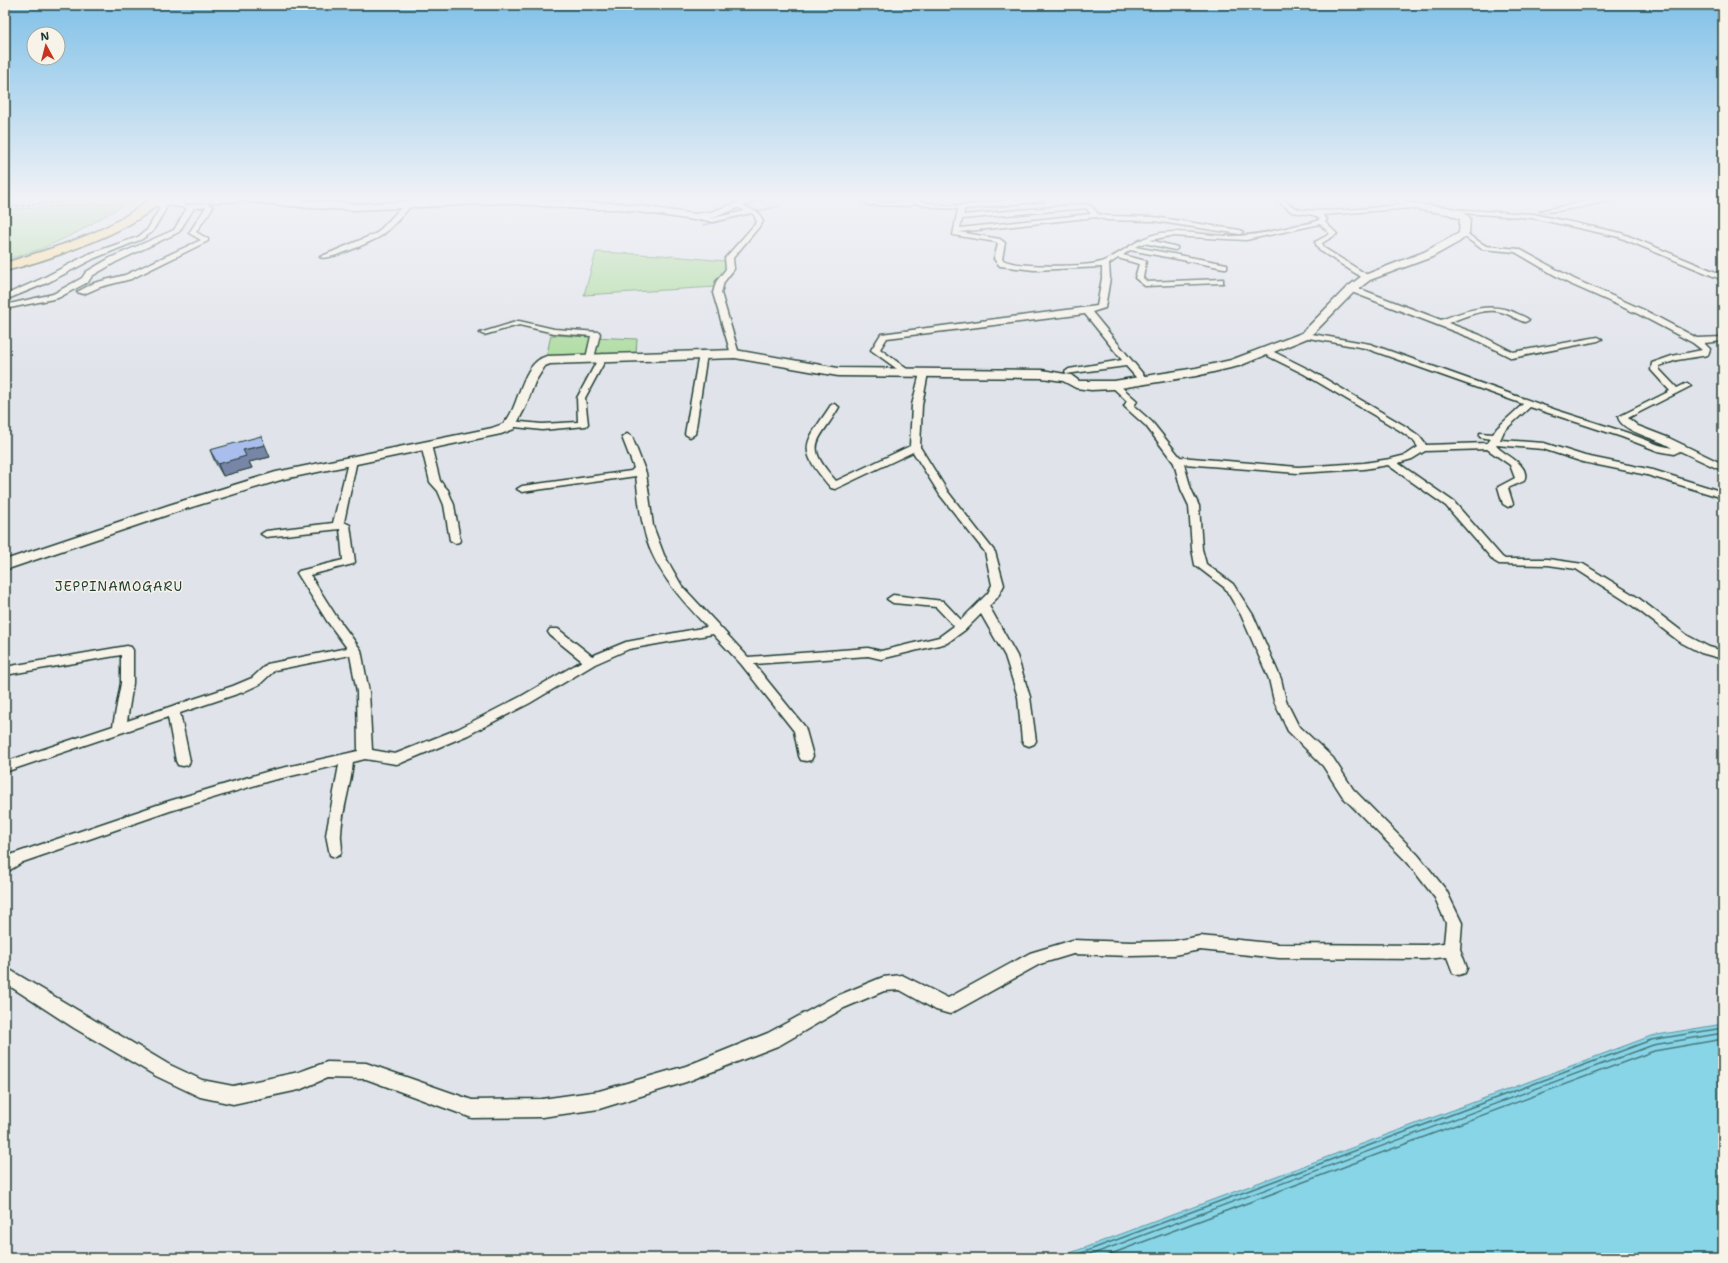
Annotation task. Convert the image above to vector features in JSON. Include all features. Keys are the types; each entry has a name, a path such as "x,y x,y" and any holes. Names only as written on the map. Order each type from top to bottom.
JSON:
{"highway":[{"path":"5,263 28,256"},
{"path":"5,267 37,256"}],"street":[{"path":"5,298 44,281 92,256"},
{"path":"5,307 55,296 85,280 93,271 122,256"},
{"path":"81,292 97,285 128,277 172,256"},
{"path":"731,256 729,258 730,269 720,282 717,293 735,354"},
{"path":"999,256 998,259 1003,264 1055,268 1100,265 1117,256 1142,263 1139,278 1145,284 1220,281"},
{"path":"1165,256 1224,266"},
{"path":"1332,256 1366,278"},
{"path":"510,424 529,382 541,364 547,360 735,354 838,372 1042,374 1067,378 1076,384 1084,385 1114,385 1196,372 1235,363 1306,335 1315,328 1352,289 1366,278 1426,256"},
{"path":"1527,256 1571,281 1641,312 1696,341 1706,349 1705,352 1676,358 1655,365 1655,370 1675,392"},
{"path":"1670,256 1723,278"},
{"path":"907,372 875,350 884,336 1101,308 1106,278 1105,263"},
{"path":"1352,289 1477,337 1512,355 1598,339"},
{"path":"1442,323 1464,314 1492,309 1501,310 1525,320"},
{"path":"1087,311 1093,321 1144,381"},
{"path":"484,333 519,323 554,331 596,334 590,358"},
{"path":"1306,335 1367,346 1529,403 1567,418 1626,435 1661,448 1674,450 1678,448 1675,445"},
{"path":"1696,341 1723,339"},
{"path":"1265,351 1307,372 1402,428 1416,438 1423,448"},
{"path":"690,434 703,354"},
{"path":"5,566 174,508 281,475 496,432 510,424 542,427 583,424 581,398 603,358"},
{"path":"1070,372 1118,363 1130,363"},
{"path":"745,661 868,652 881,655 943,640 961,627 993,595 998,585 990,552 944,493 915,447 917,405 924,373"},
{"path":"1114,385 1132,401 1129,406 1148,424 1177,460 1186,489 1194,506 1197,549 1202,565 1229,586 1247,615 1275,678 1280,701 1293,728 1328,762 1348,793 1413,859 1441,894 1454,923 1452,949 1459,968"},
{"path":"1687,386 1633,411 1622,419 1629,424 1723,468"},
{"path":"1493,442 1500,430 1529,403"},
{"path":"834,407 830,415 815,434 812,448 814,461 835,486 915,447"},
{"path":"1483,435 1493,442 1512,460 1520,474 1520,479 1503,487 1508,504"},
{"path":"627,437 639,468 644,489 648,526 658,555 677,588 714,630 745,661 800,730 806,756"},
{"path":"1177,460 1298,470 1364,466 1409,457 1423,448 1493,442 1544,446 1583,459 1649,472 1723,495"},
{"path":"426,445 435,482 443,490 449,505 455,540"},
{"path":"338,526 352,460"},
{"path":"1390,462 1450,504 1498,559 1503,562 1554,562 1579,566 1633,600 1689,642 1705,650 1723,655"},
{"path":"522,489 634,474 639,468"},
{"path":"266,534 345,525 349,562 303,573 331,618 355,650 363,692 365,754"},
{"path":"893,599 939,604 961,627"},
{"path":"982,605 1011,656 1024,697 1029,741"},
{"path":"5,867 18,858 166,807 269,776 365,754 396,759 463,732 525,700 591,661 626,646 714,630"},
{"path":"554,632 591,661"},
{"path":"5,672 62,660 127,650 127,683 119,729"},
{"path":"5,767 248,685 272,667 355,650"},
{"path":"173,711 183,761"},
{"path":"334,851 333,835 337,808 344,784 347,758"},
{"path":"5,974 80,1022 162,1070 200,1088 233,1095 299,1081 327,1070 366,1071 472,1109 542,1108 599,1100 686,1074 774,1039 838,1003 883,984 902,982 942,1004 950,1006 1036,958 1073,947 1131,949 1174,948 1200,943 1279,951 1425,952 1452,949"}],"green space":[{"path":"5,256 18,256 5,260"},
{"path":"595,256 670,256 725,261 727,267 715,287 584,295"},
{"path":"551,335 637,339 636,354 546,358"}],"water":[{"path":"1723,1024 1723,1258 1057,1258 1651,1036"}],"building":[{"path":"261,436 265,445 243,450 246,456 218,464 210,450"}],"district":[{"name":"JEPPINAMOGARU","path":"119,586"}]}
